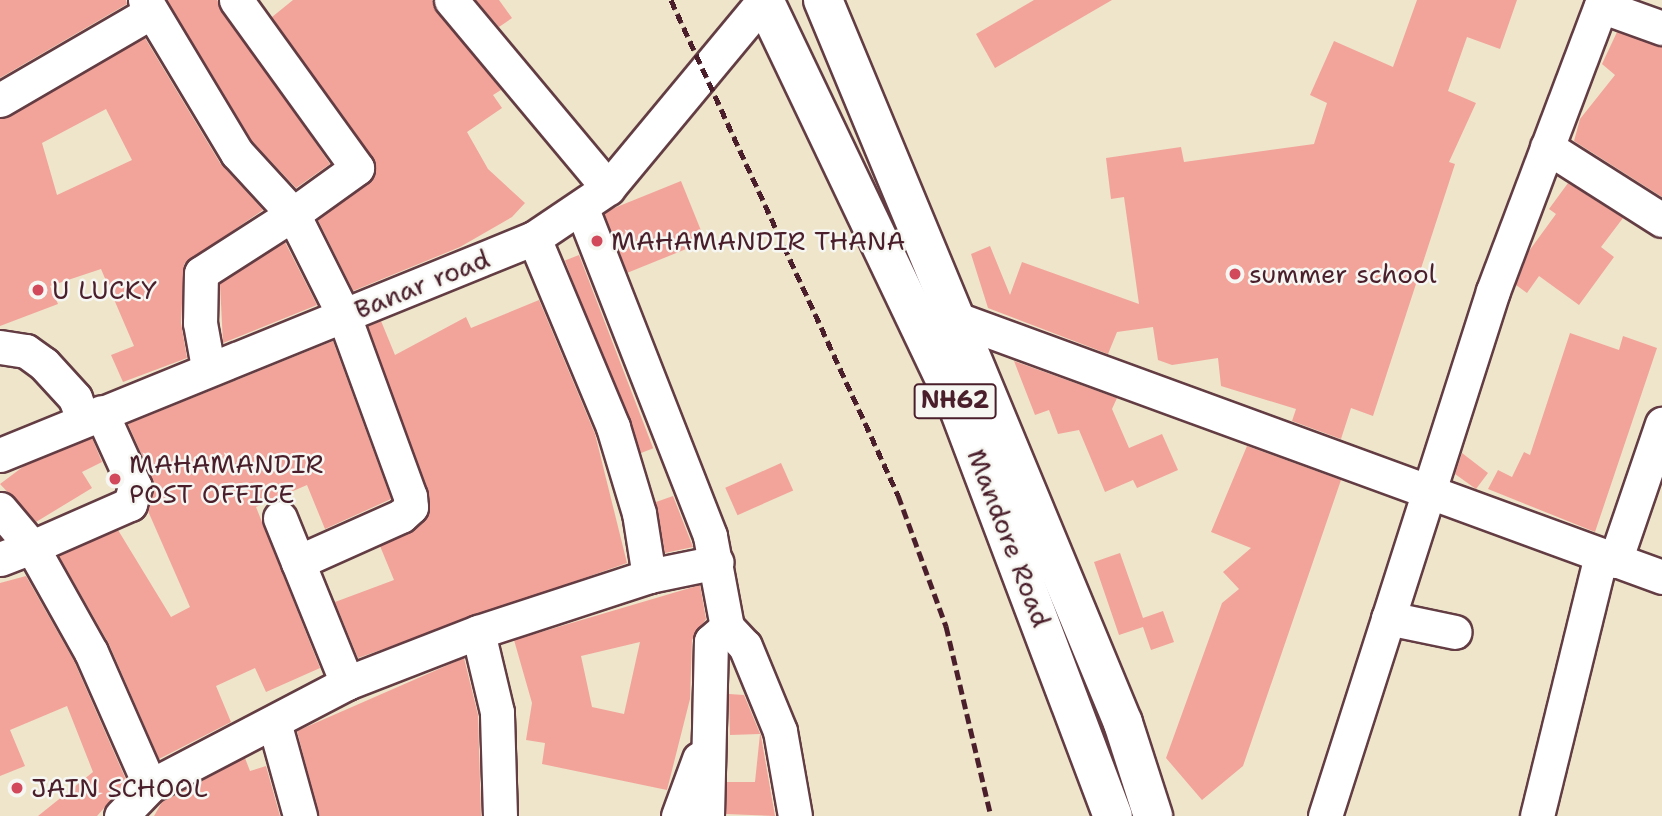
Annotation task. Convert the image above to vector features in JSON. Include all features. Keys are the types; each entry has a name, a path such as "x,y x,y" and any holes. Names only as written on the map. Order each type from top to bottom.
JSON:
{"highway":[{"name":"Mandore Road","path":"764,0 959,409 1113,816"},
{"name":"Mandore Road","path":"823,0 1123,723 1153,816"}],"street":[{"path":"208,367 200,323 201,273 293,214 357,168 236,0"},
{"path":"451,0 608,188"},
{"name":"Banar road","path":"0,455 208,367 344,316 534,238 582,209 608,188 764,0"},
{"path":"1325,816 1429,493 1547,147 1602,3 1662,28"},
{"path":"0,100 148,6 237,153 293,214 344,316 411,507 298,562"},
{"path":"1547,147 1662,220"},
{"path":"582,209 716,562 727,627 745,646 780,731 795,816"},
{"path":"534,238 613,427 639,513 649,576"},
{"path":"957,319 1662,578"},
{"path":"0,347 26,351 44,364 92,416 136,494 130,504 0,559"},
{"path":"1537,816 1608,558 1662,424"},
{"path":"0,509 32,547 91,652 150,786"},
{"path":"280,518 347,683"},
{"path":"121,816 150,786 347,683 478,632 649,576 716,562"},
{"path":"1388,618 1455,632"},
{"path":"707,816 705,742 711,641 727,627"},
{"path":"478,632 497,712 500,816"},
{"path":"274,722 300,816"},
{"path":"678,816 705,742"}],"building":[{"path":"0,0 126,0 127,4 0,78"},
{"path":"167,0 217,0 330,164 296,188 252,141"},
{"path":"293,0 432,0 501,90 493,95 502,108 467,132 488,169 525,203 512,217 460,247 353,291 318,220 369,183 376,165 272,17"},
{"path":"476,0 499,0 512,18 499,27"},
{"path":"1034,0 1112,0 995,68 976,34"},
{"path":"1417,0 1517,0 1500,49 1467,37 1448,91 1476,103 1449,162 1455,164 1373,416 1351,408 1341,439 1292,421 1296,409 1221,386 1218,358 1172,365 1158,360 1153,327 1117,332 1108,354 988,308 971,254 990,246 1010,295 1022,262 1139,304 1124,197 1111,199 1106,158 1181,147 1184,162 1314,144 1327,103 1310,95 1334,41 1393,67"},
{"path":"1617,32 1662,47 1662,197 1574,141 1580,119 1615,75 1602,64"},
{"path":"145,38 220,163 263,210 184,264 181,323 187,358 123,382 111,355 134,346 101,269 50,286 58,304 0,326 0,119","holes":["106,109 132,160 57,195 42,143"]},
{"path":"681,181 705,241 627,273 603,212"},
{"path":"1568,183 1623,218 1601,247 1614,257 1579,305 1539,276 1527,293 1516,285 1529,251 1556,214 1549,209"},
{"path":"285,242 317,305 223,343 220,284"},
{"path":"579,255 653,448 639,454 565,260"},
{"path":"539,300 595,434 627,563 358,658 335,602 394,580 380,546 414,531 430,506 368,326 381,321 395,355 466,317 471,328"},
{"path":"1570,333 1619,350 1623,336 1657,348 1595,532 1488,489 1498,470 1512,477 1524,452 1530,455"},
{"path":"333,341 391,499 325,529 307,485 256,507 320,668 266,692 255,668 216,686 231,722 159,759 109,644 59,556 118,530 171,617 190,607 148,511 153,480 128,424"},
{"path":"1014,361 1117,398 1112,409 1129,448 1162,434 1178,470 1137,488 1133,480 1105,492 1079,430 1058,434 1049,410 1035,415"},
{"path":"92,438 102,462 82,472 92,488 36,522 0,484 24,466"},
{"path":"1247,446 1341,480 1243,766 1202,800 1166,758 1222,603 1239,589 1223,572 1251,548 1211,532"},
{"path":"1462,453 1488,473 1476,489 1455,474"},
{"path":"781,463 793,490 737,515 725,488"},
{"path":"673,496 693,547 665,553 656,502"},
{"path":"1120,553 1143,618 1163,611 1174,642 1151,650 1143,627 1119,635 1094,562"},
{"path":"26,576 74,661 127,782 97,816 38,816 93,772 67,706 10,730 25,766 0,776 0,583"},
{"path":"700,585 706,619 692,640 690,699 667,790 542,764 545,743 526,740 532,703 514,640","holes":["640,642 624,714 592,707 581,656"]},
{"path":"464,658 478,715 481,816 319,816 297,731"},
{"path":"729,694 744,695 761,736 775,816 726,814 727,782 755,782 760,734 730,735"},
{"path":"245,758 250,771 266,766 280,816 154,816 162,802"}],"railway":[{"path":"671,0 898,495 946,626 991,816"}],"place":[{"name":"MAHAMANDIR THANA","path":"597,241"},
{"name":"summer school","path":"1235,274"},
{"name":"U LUCKY","path":"38,290"},
{"name":"MAHAMANDIR POST OFFICE","path":"115,479"},
{"name":"JAIN SCHOOL","path":"17,788"}]}
